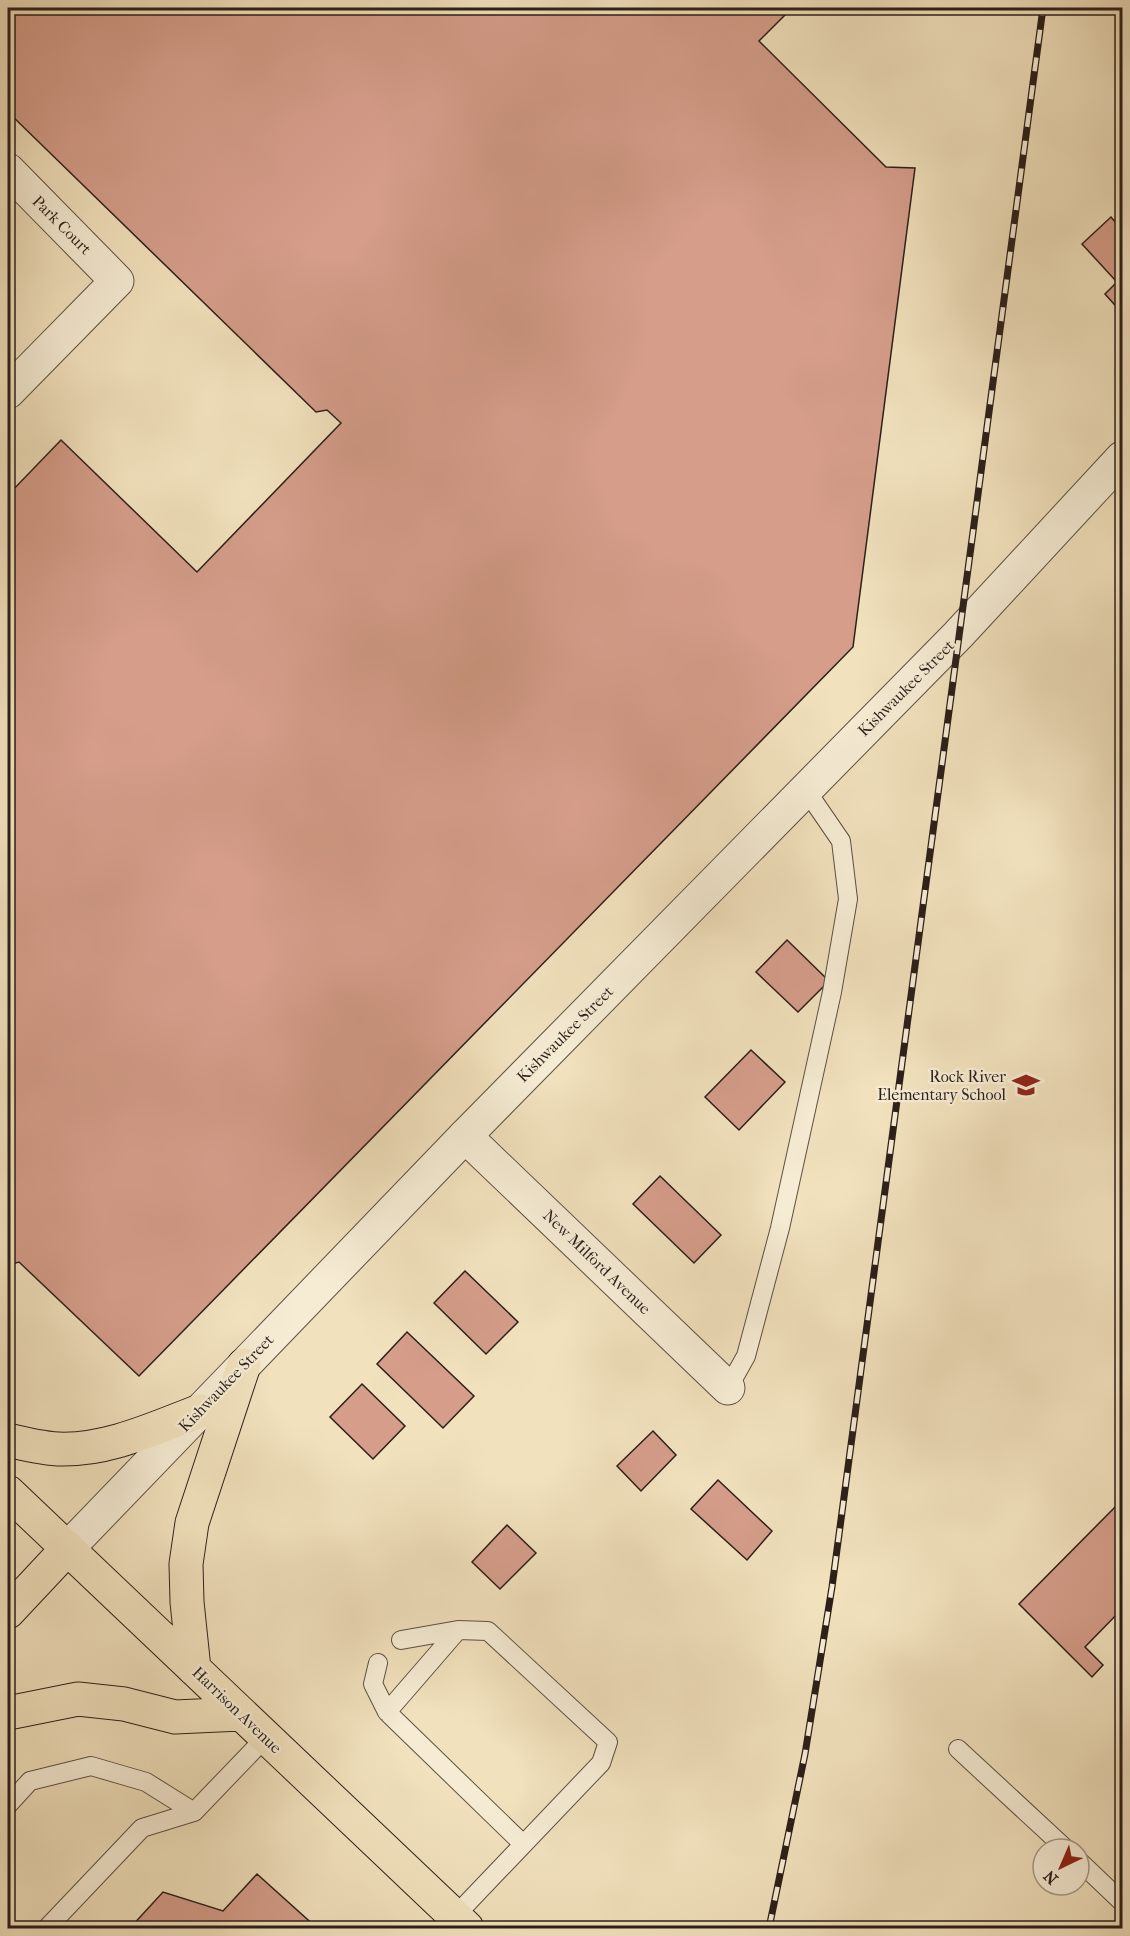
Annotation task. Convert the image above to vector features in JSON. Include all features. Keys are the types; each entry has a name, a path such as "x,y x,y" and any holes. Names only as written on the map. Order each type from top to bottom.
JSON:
{"main road":[{"path":"194,1669 186,1564 192,1523 244,1365"},
{"path":"8,1440 58,1449 97,1446 139,1434 200,1411"},
{"name":"Harrison Avenue","path":"8,1492 460,1923"},
{"name":"Kishwaukee Street","path":"8,1612 68,1548"},
{"path":"8,1713 78,1699 124,1704 175,1717 241,1714"}],"street":[{"name":"Park Court","path":"8,170 117,281 8,392"},
{"name":"Kishwaukee Street","path":"68,1548 465,1136 958,635 1122,458"},
{"name":"New Milford Avenue","path":"465,1136 728,1388"}],"lane":[{"path":"728,1388 746,1356 780,1228 832,992 848,899 841,841 806,790"},
{"path":"387,1712 458,1630"},
{"path":"401,1640 458,1630 488,1631 608,1742 601,1764 523,1845 460,1923"},
{"path":"378,1663 373,1684 387,1712 523,1845"},
{"path":"47,1929 142,1828 194,1812 266,1737"},
{"path":"958,1749 1053,1837"},
{"path":"8,1805 30,1781 91,1766 146,1782 194,1812"},
{"path":"1091,1872 1122,1902"}],"building":[{"path":"8,8 792,8 759,41 886,167 915,168 853,647 139,1376 19,1262 8,1265 8,495 61,440 197,572 341,423 327,410 316,412 8,112"},
{"path":"1111,217 1122,230 1122,273 1115,280 1082,244"},
{"path":"1122,277 1122,313 1105,294"},
{"path":"787,940 829,981 798,1012 756,972"},
{"path":"751,1050 785,1082 739,1130 705,1097"},
{"path":"660,1176 721,1235 694,1263 633,1204"},
{"path":"465,1271 518,1322 486,1354 434,1303"},
{"path":"407,1332 474,1396 443,1428 377,1364"},
{"path":"362,1384 405,1426 373,1459 330,1417"},
{"path":"653,1431 676,1455 641,1491 617,1466"},
{"path":"718,1480 772,1531 747,1560 691,1509"},
{"path":"1122,1500 1122,1609 1085,1647 1103,1665 1092,1677 1019,1604"},
{"path":"507,1525 536,1553 500,1589 472,1562"},
{"path":"257,1874 317,1928 130,1928 163,1892 223,1911"}],"railway":[{"path":"769,1928 805,1754 832,1587 1043,8"}],"place":[{"name":"Rock River Elementary School","path":"1026,1085"}]}
